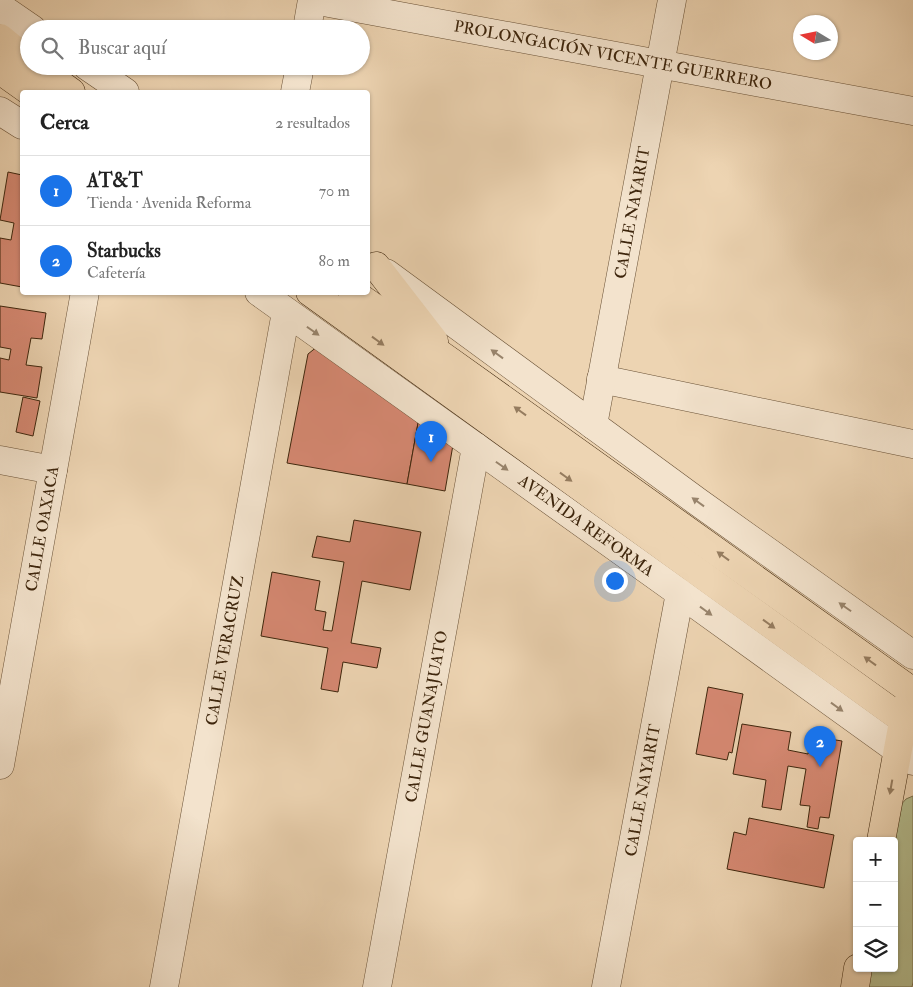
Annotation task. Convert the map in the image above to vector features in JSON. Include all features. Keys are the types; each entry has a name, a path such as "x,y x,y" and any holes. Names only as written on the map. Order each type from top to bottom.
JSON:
{"main road":[{"path":"0,38 20,55"},
{"path":"0,70 28,90"},
{"path":"47,75 68,90"},
{"path":"372,262 451,362"},
{"name":"AVENIDA REFORMA","path":"314,295 908,724"},
{"path":"356,295 912,684 905,756 882,837"},
{"path":"855,987 857,972"}],"street":[{"path":"309,20 313,0"},
{"name":"PROLONGACIÓN VICENTE GUERRERO","path":"313,0 913,111"},
{"name":"CALLE NAYARIT","path":"593,425 672,0"},
{"path":"0,7 20,21"},
{"path":"100,75 122,90"},
{"path":"295,90 298,75"},
{"path":"0,111 20,124"},
{"path":"372,262 706,508 913,655"},
{"name":"CALLE OAXACA","path":"0,765 84,295"},
{"name":"AVENIDA REFORMA","path":"263,295 680,592 905,756"},
{"name":"CALLE VERACRUZ","path":"164,987 286,312"},
{"path":"601,379 913,444"},
{"name":"CALLE GUANAJUATO","path":"377,987 476,447"},
{"path":"0,460 53,470"},
{"name":"CALLE NAYARIT","path":"606,987 680,592"}],"green space":[{"path":"913,796 912,987 865,987 867,972 898,972 898,837 895,837 899,807 906,799"}],"building":[{"path":"8,172 20,175 20,287 0,283 0,238 11,240 14,223 0,220"},
{"path":"0,306 46,313 42,339 31,338 26,365 42,367 37,398 0,392 0,358 9,360 11,349 0,347"},
{"path":"318,346 420,412 407,484 287,463 308,354"},
{"path":"23,397 40,401 33,436 16,432"},
{"path":"420,412 454,439 445,491 407,484"},
{"path":"354,520 421,532 410,590 362,581 351,643 381,648 377,668 343,662 338,692 321,689 328,648 261,636 272,572 320,581 315,610 326,612 323,630 332,631 344,562 312,557 317,536 350,542"},
{"path":"708,687 743,694 732,753 729,752 727,760 696,754"},
{"path":"742,724 791,732 788,750 808,754 811,736 842,741 829,818 820,817 818,829 807,827 810,806 800,805 806,769 788,766 781,810 762,807 766,780 733,774"},
{"path":"749,818 834,835 824,888 727,869 734,832 746,835"}],"place":[{"name":"AT&T","path":"431,462"},
{"name":"Starbucks","path":"820,767"}]}
